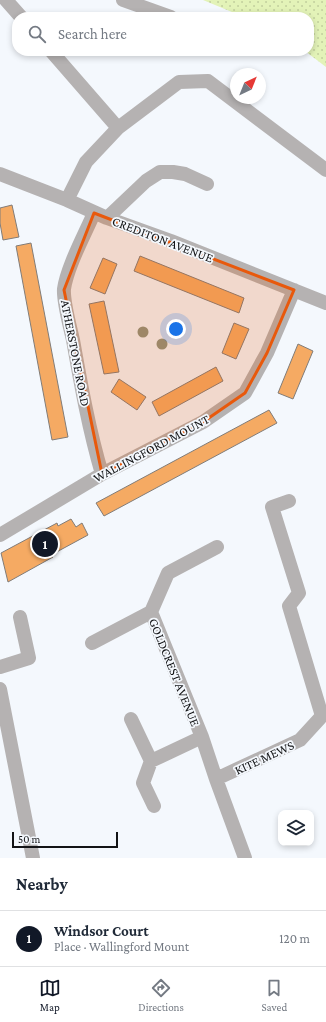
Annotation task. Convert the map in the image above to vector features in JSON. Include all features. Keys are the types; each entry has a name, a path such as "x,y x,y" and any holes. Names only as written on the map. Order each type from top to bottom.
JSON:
{"street":[{"path":"6,0 17,12"},
{"path":"123,0 157,12"},
{"path":"55,56 118,128"},
{"path":"67,200 86,162 118,128 179,82 208,81 326,170"},
{"path":"100,215 160,172 185,174 208,184"},
{"name":"CREDITON AVENUE","path":"0,174 67,200 100,215 171,241 326,303"},
{"name":"ATHERSTONE ROAD","path":"100,215 69,271 64,290 66,308 83,395 102,474"},
{"name":"WALLINGFORD MOUNT","path":"0,535 102,474 203,422 245,393 267,354 294,290"},
{"path":"288,501 272,507 300,593 289,606 324,716"},
{"name":"GOLDCREST AVENUE","path":"217,547 168,573 151,612 202,737 245,858"},
{"path":"92,643 151,612"},
{"path":"0,667 29,658 20,617"},
{"path":"0,689 33,858"},
{"name":"KITE MEWS","path":"216,779 300,740 324,716"},
{"path":"131,719 151,761"},
{"path":"154,806 143,783 151,761 202,737"}],"highlighted area":[{"path":"94,213 294,290 267,353 245,393 203,422 102,474 64,290"}],"green space":[{"path":"203,0 326,0 326,67 312,56 314,56 314,12 232,12"}],"building":[{"path":"12,205 19,237 3,240 0,223 0,208"},
{"path":"31,243 68,437 52,440 16,246"},
{"path":"140,256 244,298 239,313 134,271"},
{"path":"103,258 117,264 105,294 90,288"},
{"path":"104,301 119,372 104,374 89,304"},
{"path":"234,323 249,329 236,359 222,353"},
{"path":"298,344 313,351 293,399 278,393"},
{"path":"216,367 223,381 159,416 152,402"},
{"path":"119,379 146,397 137,410 111,392"},
{"path":"269,410 277,423 104,516 96,503"},
{"path":"71,519 76,527 82,523 88,535 51,555 53,557 8,582 1,553 57,523 58,526"}],"place":[{"name":"Windsor Court","path":"45,544"}]}
